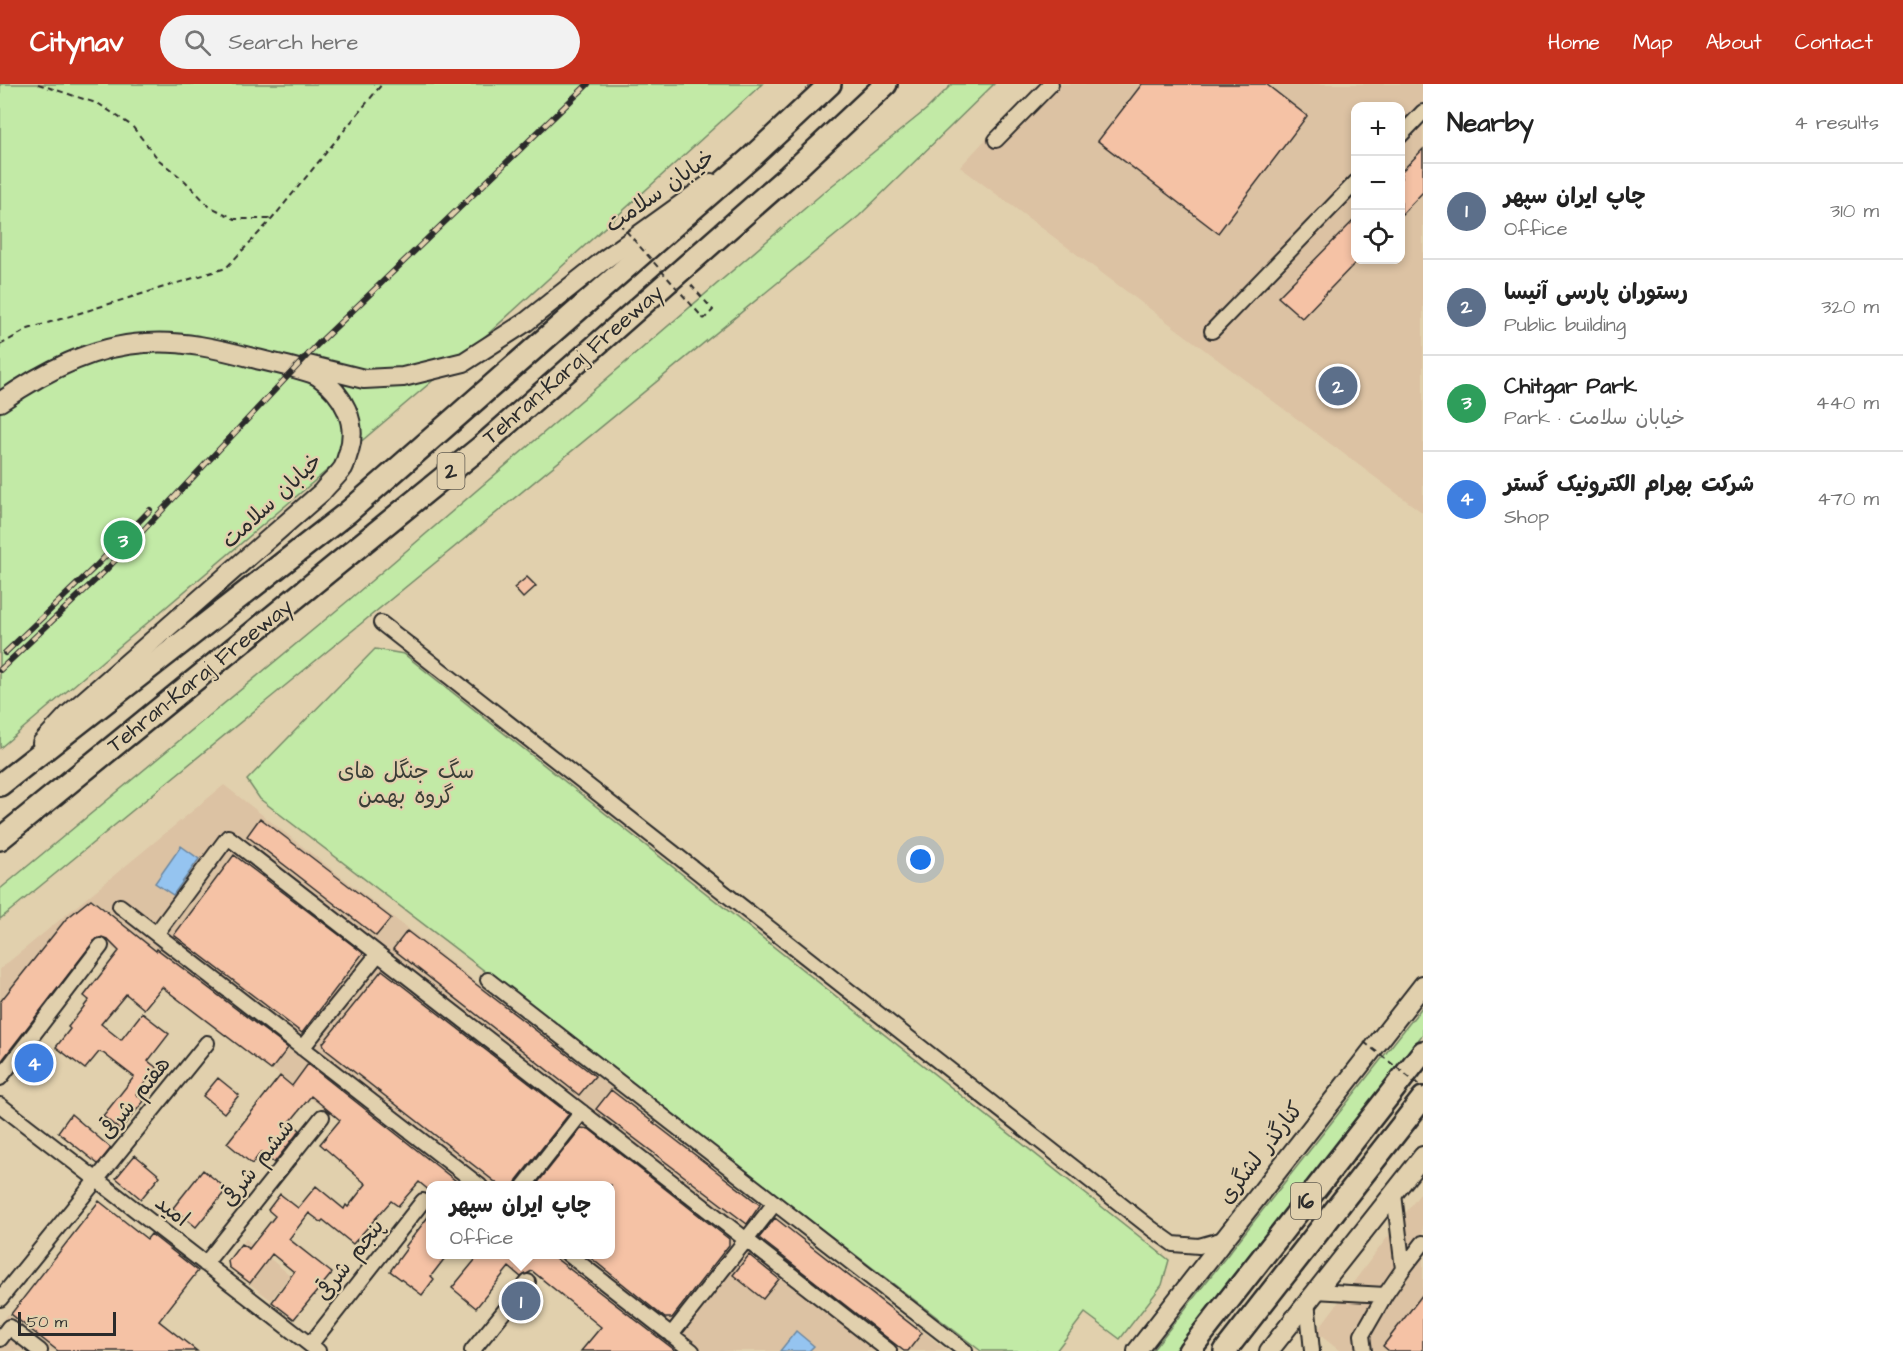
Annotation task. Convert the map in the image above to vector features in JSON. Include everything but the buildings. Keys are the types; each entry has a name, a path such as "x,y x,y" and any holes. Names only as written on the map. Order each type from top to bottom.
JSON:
{"highway":[{"name":"Tehran-Karaj Freeway","path":"0,785 347,513 752,157 830,84"},
{"name":"Tehran-Karaj Freeway","path":"0,839 482,446 788,176 886,84"},
{"name":"16","path":"1189,1351 1423,1052"},
{"name":"16","path":"1225,1351 1423,1098"}],"main road":[{"name":"خیابان سلامت","path":"0,393 13,382 50,362 98,342 137,335 179,334 216,340 364,378 403,377 464,362 526,322 604,260 703,188 752,157"},
{"name":"خیابان سلامت","path":"0,402 29,382 56,368 103,350 146,342 190,345 318,375 341,397 351,420 352,439 344,467 322,492 69,714 16,772"},
{"name":"کنارگذر لشگری","path":"1137,1351 1423,985"},
{"path":"1269,1351 1423,1156"}],"lane":[{"path":"996,140 1051,84"},
{"path":"1405,132 1423,112"},
{"path":"1212,331 1351,187"},
{"path":"381,623 1152,1229 1173,1244 1199,1246 1224,1239"},
{"path":"156,934 228,837 889,1351"},
{"path":"120,906 475,1181"},
{"path":"0,1078 100,946"},
{"path":"302,1048 378,954"},
{"path":"488,980 965,1351"},
{"name":"هفتم شرقی","path":"0,1299 207,1043"},
{"name":"امید","path":"0,1105 314,1348"},
{"path":"527,1181 582,1112"},
{"name":"ششم شرقی","path":"205,1264 322,1117"},
{"path":"1394,1194 1403,1269"},
{"name":"پنجم شرقی","path":"314,1348 423,1201"},
{"path":"671,1335 775,1203"},
{"path":"1364,1351 1362,1335 1385,1295 1423,1243"},
{"path":"574,1259 692,1351"},
{"path":"472,1351 528,1282"},
{"path":"1312,1351 1311,1296 1385,1295"},
{"path":"0,1339 9,1327 40,1351"}],"path":[{"path":"38,84 99,104 132,126 159,159 209,206 235,219 272,219"},
{"path":"0,345 28,329 226,268 272,219 382,84"},
{"path":"629,214 619,223 704,319 713,310 680,271"},
{"path":"1364,1042 1423,1088"}],"shaded area":[{"path":"1037,84 1423,84 1423,513 960,167"},
{"path":"224,785 948,1351 642,1351 521,1259 615,1259 615,1181 426,1181 426,1186 102,940 0,1072 0,969"},
{"path":"1423,1190 1423,1351 1340,1351 1316,1332"},
{"path":"246,1239 290,1275 271,1300 230,1269 228,1261"},
{"path":"8,1314 56,1351 0,1351 0,1325"}],"green space":[{"path":"0,84 762,84 490,332 0,748"},
{"path":"952,84 994,84 859,216 0,919 0,889 349,600 824,192 927,109"},
{"name":"سگ جنگل های گروه بهمن","path":"375,649 404,654 1169,1260 1162,1285 1120,1339 1085,1313 1056,1351 981,1351 260,799 247,780"},
{"path":"1423,1006 1423,1034 1174,1351 1152,1351"}],"water":[{"path":"181,846 199,859 173,895 155,883"},
{"path":"796,1331 814,1346 809,1351 780,1351"}],"railway":[{"path":"0,670 106,570 318,344 588,84"},
{"path":"5,653 96,566 150,510"}],"place":[{"name":"رستوران پارسی آنیسا","path":"1338,386"},
{"name":"Chitgar Park","path":"123,540"},
{"name":"شرکت بهرام الکترونیک گستر","path":"34,1063"},
{"name":"چاپ ایران سپهر","path":"521,1301"}]}
